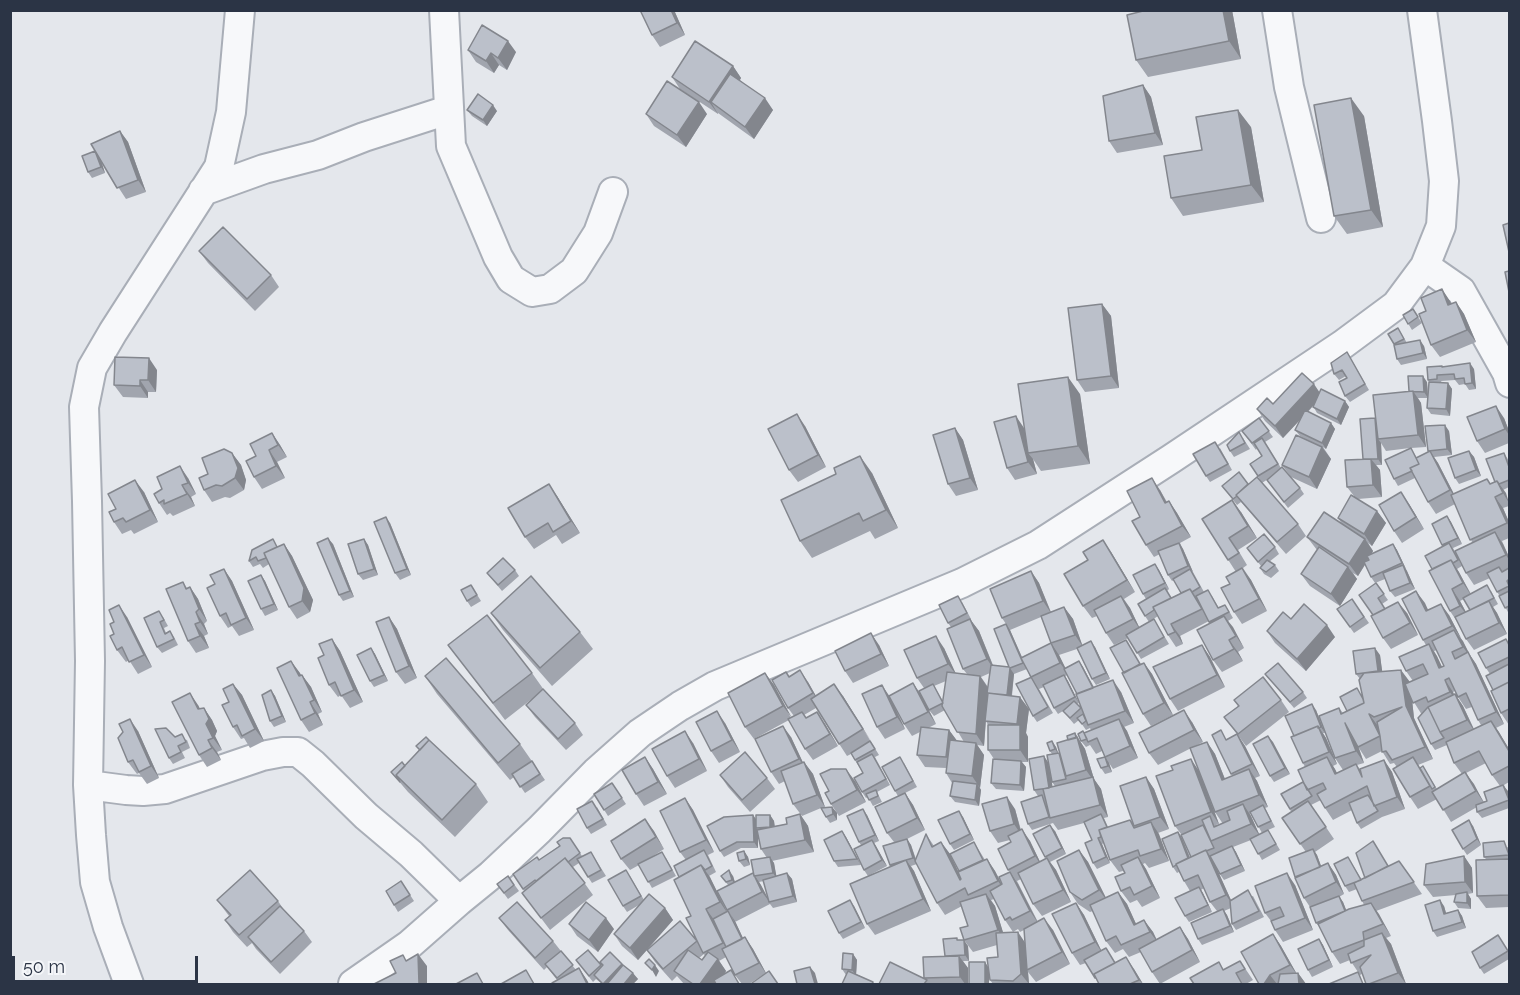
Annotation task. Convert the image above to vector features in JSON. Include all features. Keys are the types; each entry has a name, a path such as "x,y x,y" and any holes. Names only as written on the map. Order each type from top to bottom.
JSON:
{"street":[{"path":"129,984 108,927 95,882 88,785 90,662 84,406 92,368 219,167 231,112 240,10"},
{"path":"444,10 451,146 498,257 511,279 532,292 550,289 574,271 598,233 613,192"},
{"path":"1277,10 1290,87 1321,218"},
{"path":"353,984 409,945 491,875 596,772 640,733 672,711 715,686 962,583 1038,545 1172,459 1342,345 1396,305 1425,267 1441,226 1444,181 1422,10"},
{"path":"203,191 264,169 318,155 364,137 448,110"},
{"path":"1425,267 1461,291 1507,373 1509,383"},
{"path":"88,785 143,791 165,789 262,756 298,752 366,816 411,854 459,901"}],"building":[{"path":"640,10 671,10 677,23 652,35"},
{"path":"1147,10 1223,10 1229,41 1136,60 1127,15"},
{"path":"482,25 508,41 498,58 491,53 486,61 468,50"},
{"path":"695,41 733,66 709,102 672,77"},
{"path":"730,74 765,98 745,127 711,102"},
{"path":"667,81 699,102 677,135 646,114"},
{"path":"1143,85 1155,133 1109,141 1103,96"},
{"path":"478,94 493,105 483,120 467,110"},
{"path":"1351,98 1371,210 1334,216 1314,105"},
{"path":"1238,110 1251,185 1171,198 1164,156 1202,150 1196,117"},
{"path":"120,131 138,180 117,188 91,144"},
{"path":"95,151 101,167 88,172 82,156"},
{"path":"1509,223 1509,252 1503,225"},
{"path":"223,227 271,275 247,299 199,251"},
{"path":"1509,271 1509,292 1505,272"},
{"path":"1442,289 1448,305 1456,302 1467,330 1431,345 1419,314 1426,311 1421,298"},
{"path":"1102,304 1111,376 1077,380 1068,308"},
{"path":"1413,309 1418,317 1408,324 1403,315"},
{"path":"1398,328 1404,339 1394,344 1388,334"},
{"path":"1420,340 1423,353 1397,359 1394,345"},
{"path":"1347,352 1365,384 1345,396 1339,382 1347,378 1342,370 1334,374 1331,363"},
{"path":"115,357 149,358 148,380 140,380 140,386 114,385"},
{"path":"1470,363 1472,383 1465,384 1464,378 1455,379 1454,374 1437,375 1437,379 1428,380 1427,367"},
{"path":"1302,373 1314,384 1275,426 1257,409 1267,398 1273,404"},
{"path":"1408,376 1423,376 1424,392 1409,391"},
{"path":"1068,377 1078,446 1028,453 1018,384"},
{"path":"1429,382 1448,383 1446,409 1427,408"},
{"path":"1321,389 1345,401 1337,419 1313,407"},
{"path":"1413,391 1418,435 1378,439 1373,395"},
{"path":"1496,406 1505,429 1477,441 1467,417"},
{"path":"1305,410 1331,423 1322,443 1295,430"},
{"path":"797,414 818,455 789,470 768,429"},
{"path":"1016,416 1028,462 1007,468 994,422"},
{"path":"1259,418 1269,431 1252,443 1242,431"},
{"path":"1375,418 1378,459 1363,459 1360,419"},
{"path":"1445,425 1447,449 1428,451 1425,426"},
{"path":"955,428 970,478 948,484 933,435"},
{"path":"1239,432 1245,443 1230,451 1227,445"},
{"path":"272,433 278,445 269,450 276,466 254,477 246,461 256,456 250,444"},
{"path":"1296,435 1322,447 1309,477 1282,465"},
{"path":"1262,438 1278,464 1258,476 1250,464 1262,456 1254,443"},
{"path":"1215,442 1228,464 1206,476 1193,454"},
{"path":"1411,448 1419,464 1410,468 1412,471 1394,479 1385,460"},
{"path":"224,449 232,453 238,468 235,478 222,486 216,485 204,490 199,478 208,474 202,458"},
{"path":"1430,451 1450,490 1428,502 1410,468 1419,464 1416,458"},
{"path":"1469,451 1476,470 1455,478 1448,458"},
{"path":"1504,453 1509,467 1509,480 1499,484 1495,482 1486,459"},
{"path":"860,456 886,510 863,521 859,513 800,541 781,500 836,474 834,468"},
{"path":"1371,459 1373,485 1347,487 1345,460"},
{"path":"180,466 188,483 182,485 187,494 164,504 164,500 159,503 154,494 162,489 157,477"},
{"path":"1282,467 1300,488 1284,502 1267,480"},
{"path":"1239,472 1248,484 1233,499 1222,486"},
{"path":"1257,477 1298,524 1277,542 1236,495"},
{"path":"1152,478 1165,503 1169,501 1182,526 1146,545 1132,521 1140,517 1127,491"},
{"path":"1487,479 1490,484 1497,481 1503,493 1495,497 1507,523 1470,540 1451,495"},
{"path":"135,480 150,510 126,522 123,518 114,522 109,512 116,509 108,494"},
{"path":"549,484 571,521 553,532 548,523 525,537 508,508"},
{"path":"1401,492 1416,517 1394,531 1379,505"},
{"path":"1351,495 1377,511 1364,534 1338,518"},
{"path":"1232,500 1248,526 1229,538 1239,553 1228,560 1202,519"},
{"path":"1324,512 1365,539 1349,564 1307,537"},
{"path":"1447,516 1458,538 1442,545 1432,524"},
{"path":"386,517 407,569 395,573 374,522"},
{"path":"1495,532 1506,555 1466,573 1455,551"},
{"path":"1264,534 1275,547 1258,562 1247,548"},
{"path":"328,538 350,591 339,595 317,543"},
{"path":"273,539 277,547 264,553 266,558 258,561 256,557 249,561 252,550"},
{"path":"364,539 374,569 358,574 348,544"},
{"path":"1103,540 1127,580 1083,606 1064,574 1088,560 1083,552"},
{"path":"1179,543 1188,566 1168,575 1158,551"},
{"path":"1449,543 1458,560 1453,563 1451,560 1432,569 1425,556"},
{"path":"284,544 304,588 302,601 289,607 264,553"},
{"path":"1393,544 1402,563 1371,577 1364,562 1369,560 1367,556"},
{"path":"1319,547 1348,567 1331,594 1301,574"},
{"path":"503,558 515,570 498,585 487,573"},
{"path":"1267,560 1275,565 1266,572 1260,568"},
{"path":"1451,560 1463,583 1452,589 1460,606 1450,611 1429,571"},
{"path":"1155,564 1165,583 1143,594 1133,575"},
{"path":"1403,565 1410,583 1390,591 1383,573"},
{"path":"1499,567 1502,572 1509,568 1507,581 1509,586 1497,592 1487,573"},
{"path":"1242,568 1259,599 1234,612 1221,588 1230,584 1226,577"},
{"path":"224,569 246,618 231,625 226,613 220,616 207,588 215,584 210,575"},
{"path":"1190,569 1200,587 1192,592 1190,589 1181,593 1173,579"},
{"path":"1031,571 1043,601 1002,618 990,589"},
{"path":"261,575 274,604 261,609 248,581"},
{"path":"531,576 580,632 540,668 491,613"},
{"path":"183,582 186,589 190,587 199,609 196,612 200,622 195,624 200,636 188,641 166,589"},
{"path":"1376,583 1384,594 1378,598 1385,609 1373,615 1359,595"},
{"path":"471,585 477,595 467,601 461,590"},
{"path":"1487,585 1494,598 1470,610 1463,598"},
{"path":"1165,588 1171,598 1153,607 1154,610 1145,616 1138,604"},
{"path":"1190,589 1202,609 1171,624 1175,632 1168,635 1153,607"},
{"path":"1208,590 1218,608 1225,605 1229,612 1209,622 1196,596"},
{"path":"1416,591 1426,611 1441,604 1452,626 1423,640 1402,599"},
{"path":"1509,591 1509,606 1505,608 1499,596"},
{"path":"958,596 967,613 948,623 939,605"},
{"path":"1121,596 1133,619 1106,633 1094,610"},
{"path":"1352,599 1364,617 1350,627 1337,609"},
{"path":"1489,601 1499,623 1466,639 1455,617"},
{"path":"1398,602 1410,623 1383,638 1371,616"},
{"path":"1304,604 1327,625 1297,659 1267,631 1283,612 1291,619"},
{"path":"119,605 144,655 129,662 122,647 117,650 110,636 114,634 110,624 114,622 109,610"},
{"path":"1064,607 1075,635 1051,643 1041,616"},
{"path":"159,611 164,620 160,622 165,634 170,631 174,639 157,647 144,618"},
{"path":"487,615 532,673 493,703 448,645"},
{"path":"1224,616 1236,636 1229,640 1234,649 1213,660 1197,630"},
{"path":"389,617 409,666 396,672 376,622"},
{"path":"970,619 987,659 963,669 947,629"},
{"path":"1154,619 1164,637 1137,653 1126,635"},
{"path":"1006,624 1023,663 1010,668 1007,695 987,693 991,665 1009,667 994,629"},
{"path":"1454,630 1463,647 1452,652 1455,659 1468,652 1496,712 1478,720 1466,693 1458,697 1449,678 1445,680 1450,692 1428,702 1426,697 1413,703 1405,684 1428,674 1423,664 1406,671 1399,657 1429,644 1439,668 1444,666 1432,641"},
{"path":"871,633 881,654 845,671 835,651"},
{"path":"936,636 948,664 917,678 904,650"},
{"path":"332,639 354,690 341,696 335,682 329,685 318,658 324,655 319,644"},
{"path":"1506,639 1509,645 1509,657 1486,668 1478,653"},
{"path":"1126,640 1140,664 1124,673 1110,648"},
{"path":"1091,641 1106,673 1092,679 1077,648"},
{"path":"1051,643 1060,663 1031,677 1021,658"},
{"path":"1202,645 1217,675 1170,699 1153,667"},
{"path":"371,648 384,675 370,681 357,655"},
{"path":"1375,648 1378,671 1356,674 1353,651"},
{"path":"446,658 520,744 498,763 425,676"},
{"path":"291,661 299,676 302,675 314,700 310,702 315,713 301,720 277,668"},
{"path":"1079,661 1093,688 1077,694 1064,669"},
{"path":"1144,663 1164,703 1143,714 1122,673"},
{"path":"1278,663 1303,692 1290,702 1265,674"},
{"path":"1509,664 1509,682 1493,690 1486,676"},
{"path":"800,670 813,693 788,708 772,680 786,672 789,677"},
{"path":"1401,670 1406,706 1425,747 1392,760 1386,751 1382,752 1380,736 1358,747 1345,723 1356,751 1335,758 1319,716 1339,708 1341,714 1364,703 1359,680 1364,673","holes":["1402,707 1377,722 1380,736 1369,714 1374,717"]},
{"path":"947,672 980,676 976,734 957,732 942,706"},
{"path":"765,673 783,706 745,727 728,693"},
{"path":"1064,675 1075,697 1054,708 1043,685"},
{"path":"1031,677 1048,707 1033,716 1016,684"},
{"path":"1263,677 1281,700 1238,734 1224,717 1239,706 1234,700"},
{"path":"1113,680 1125,711 1088,725 1076,694"},
{"path":"1509,682 1509,709 1501,713 1491,691"},
{"path":"913,683 928,712 904,724 889,696"},
{"path":"233,684 255,729 242,736 237,725 233,727 222,705 229,702 223,689"},
{"path":"834,684 863,729 839,744 811,699"},
{"path":"933,684 943,703 929,710 919,691"},
{"path":"882,685 897,717 877,727 862,694"},
{"path":"1357,688 1364,703 1347,711 1340,697"},
{"path":"543,689 575,723 558,739 526,705"},
{"path":"271,690 282,716 270,721 262,695"},
{"path":"190,693 198,709 204,708 209,719 206,724 213,738 208,740 212,748 199,755 172,702"},
{"path":"988,693 1020,697 1017,724 985,721"},
{"path":"1455,694 1467,720 1440,732 1428,707"},
{"path":"1074,701 1081,708 1070,718 1063,711"},
{"path":"1312,704 1321,727 1318,728 1318,726 1294,736 1285,716"},
{"path":"1428,707 1444,738 1431,744 1418,718"},
{"path":"1184,710 1194,730 1149,753 1139,733"},
{"path":"717,711 732,740 711,751 696,722"},
{"path":"802,712 806,718 817,712 830,734 805,749 788,719"},
{"path":"1083,714 1086,721 1082,724 1077,718"},
{"path":"130,719 151,766 139,772 133,760 128,762 118,738 123,732 119,724"},
{"path":"1119,719 1130,746 1105,757 1097,738 1088,742 1084,733"},
{"path":"1491,721 1509,751 1509,766 1492,775 1479,751 1454,763 1446,742"},
{"path":"988,725 1020,725 1020,750 988,750"},
{"path":"783,726 799,759 771,772 755,739"},
{"path":"1318,726 1329,752 1303,763 1291,737"},
{"path":"921,727 949,730 946,757 917,755"},
{"path":"166,728 175,737 182,734 186,742 178,746 181,752 169,758 155,729"},
{"path":"1221,730 1226,740 1237,734 1252,764 1231,774 1212,735"},
{"path":"685,731 699,759 667,776 652,749"},
{"path":"1083,731 1087,739 1081,741 1078,734"},
{"path":"1075,733 1076,738 1068,740 1067,736"},
{"path":"1268,736 1285,768 1270,776 1253,744"},
{"path":"426,737 429,740 420,750 416,746"},
{"path":"1077,737 1086,770 1066,776 1057,743"},
{"path":"429,740 476,784 442,820 396,775"},
{"path":"950,740 976,743 972,776 946,773"},
{"path":"870,741 875,749 855,760 851,753"},
{"path":"1052,741 1055,749 1050,751 1047,743"},
{"path":"1207,742 1222,780 1249,769 1259,795 1215,812 1190,748"},
{"path":"745,752 767,778 742,800 720,775"},
{"path":"1059,753 1066,779 1052,782 1047,755"},
{"path":"872,754 886,779 862,792 854,778 863,773 857,762"},
{"path":"1044,756 1049,788 1034,790 1029,759"},
{"path":"645,757 658,782 636,794 622,770"},
{"path":"900,757 913,781 895,791 882,767"},
{"path":"1105,757 1108,766 1101,768 1097,759"},
{"path":"1327,757 1335,774 1356,764 1362,777 1360,769 1384,760 1397,797 1374,806 1367,786 1325,808 1317,794 1326,789 1323,783 1307,790 1298,770"},
{"path":"1413,757 1430,786 1410,797 1393,769"},
{"path":"993,759 1021,761 1020,785 991,783"},
{"path":"1191,759 1211,812 1175,826 1156,776 1173,770 1171,766"},
{"path":"532,761 540,774 520,787 512,774"},
{"path":"402,762 405,766 396,775 400,782 391,772"},
{"path":"804,762 817,795 793,804 781,771"},
{"path":"1423,766 1435,787 1432,789 1420,768"},
{"path":"831,769 846,769 857,790 831,804 825,793 829,791 820,774"},
{"path":"1465,772 1476,791 1443,810 1432,792"},
{"path":"1093,777 1100,805 1050,818 1043,789"},
{"path":"1146,777 1160,817 1134,826 1120,786"},
{"path":"953,781 977,784 975,800 950,796"},
{"path":"1303,782 1312,796 1290,809 1281,794"},
{"path":"612,783 622,798 604,810 594,794"},
{"path":"1503,785 1509,800 1477,812 1476,805 1487,801 1484,792"},
{"path":"876,790 878,796 869,800 866,794"},
{"path":"905,793 917,818 887,833 875,807"},
{"path":"1042,795 1049,817 1028,824 1021,802"},
{"path":"1368,795 1378,811 1357,823 1349,803"},
{"path":"1007,797 1014,824 990,831 982,804"},
{"path":"685,798 706,840 680,852 660,811"},
{"path":"592,801 603,819 587,828 577,809"},
{"path":"1308,801 1326,827 1300,844 1282,818"},
{"path":"1243,804 1251,824 1211,841 1202,820 1210,816 1214,827 1230,820 1227,811"},
{"path":"1263,805 1271,821 1258,827 1250,812"},
{"path":"832,807 833,814 826,817 821,808"},
{"path":"863,809 875,835 859,842 847,816"},
{"path":"959,811 970,834 950,844 938,820"},
{"path":"800,814 805,840 761,849 757,830 787,824 786,818"},
{"path":"1101,814 1107,827 1099,830 1101,837 1098,838 1106,857 1093,863 1085,843 1092,840 1084,822"},
{"path":"753,815 754,842 737,842 720,851 707,826 724,817"},
{"path":"756,815 770,815 770,827 756,828"},
{"path":"645,819 656,837 621,859 611,841"},
{"path":"1130,820 1134,828 1151,822 1161,849 1140,856 1138,850 1110,860 1099,830"},
{"path":"1469,820 1477,839 1463,849 1452,830"},
{"path":"1050,825 1062,848 1045,857 1033,834"},
{"path":"1203,825 1214,848 1191,857 1181,835"},
{"path":"1022,829 1035,856 1008,870 998,849 1011,842 1008,836"},
{"path":"1268,830 1276,844 1258,854 1250,839"},
{"path":"842,831 857,859 834,861 824,840"},
{"path":"1178,832 1188,858 1173,867 1162,839"},
{"path":"926,834 932,847 941,842 960,880 958,872 987,859 998,881 968,895 965,888 937,903 915,861"},
{"path":"563,838 570,838 580,853 568,862 565,858 523,889 513,874 537,857 539,860 560,846 557,842"},
{"path":"907,839 913,858 890,865 883,846"},
{"path":"872,840 882,860 864,870 854,849"},
{"path":"1373,841 1388,866 1365,878 1356,853"},
{"path":"1504,841 1509,855 1484,857 1483,843"},
{"path":"974,842 983,860 959,871 950,854"},
{"path":"1232,846 1241,865 1220,874 1210,856"},
{"path":"1313,849 1320,867 1295,877 1289,858"},
{"path":"704,850 712,866 705,870 701,865 679,877 674,866"},
{"path":"1079,850 1099,890 1082,900 1070,892 1057,861"},
{"path":"1206,850 1226,895 1210,902 1198,875 1184,881 1176,864"},
{"path":"744,851 746,859 739,861 737,853"},
{"path":"591,852 601,870 588,877 577,859"},
{"path":"662,852 672,870 648,882 638,864"},
{"path":"1464,856 1465,882 1424,885 1426,864"},
{"path":"770,857 773,873 754,876 751,860"},
{"path":"1138,857 1152,886 1134,895 1130,887 1121,891 1115,877 1125,873 1121,865"},
{"path":"1348,857 1361,880 1345,886 1334,864"},
{"path":"565,858 585,883 541,918 522,893"},
{"path":"1047,858 1063,890 1033,904 1018,873"},
{"path":"1509,859 1509,895 1477,896 1476,860"},
{"path":"906,860 923,899 867,924 850,884"},
{"path":"1399,861 1414,882 1362,901 1354,883"},
{"path":"1328,863 1336,882 1304,898 1295,878"},
{"path":"701,865 720,902 706,909 723,943 703,953 686,918 691,916 674,880"},
{"path":"250,870 278,901 239,935 225,920 231,915 217,900"},
{"path":"626,870 641,896 623,906 608,880"},
{"path":"729,870 732,880 726,882 721,876"},
{"path":"1010,872 1030,911 1012,920 1010,917 1005,920 990,891 1002,884 999,877"},
{"path":"753,873 762,892 727,910 717,891"},
{"path":"787,873 793,896 769,902 763,880"},
{"path":"1287,873 1305,918 1275,930 1271,921 1284,916 1280,907 1265,913 1255,886"},
{"path":"508,876 514,885 504,893 497,884"},
{"path":"401,881 410,895 394,905 386,891"},
{"path":"1199,887 1208,905 1185,916 1175,898"},
{"path":"1248,890 1259,911 1232,924 1230,901"},
{"path":"1118,892 1134,925 1144,920 1150,932 1121,945 1116,936 1106,941 1090,905"},
{"path":"1467,892 1467,903 1454,902 1456,894"},
{"path":"649,894 665,908 630,948 614,934"},
{"path":"986,894 998,930 964,940 960,928 968,926 960,902"},
{"path":"1339,896 1345,911 1316,923 1310,907"},
{"path":"850,900 861,922 839,933 828,911"},
{"path":"1440,900 1444,914 1458,910 1462,922 1433,931 1425,905"},
{"path":"517,902 553,941 535,958 499,918"},
{"path":"586,902 606,918 589,940 569,924"},
{"path":"1076,903 1095,942 1072,953 1052,914"},
{"path":"1371,903 1383,924 1363,932 1364,940 1332,952 1318,924 1349,909"},
{"path":"280,906 304,931 271,962 248,937"},
{"path":"1223,909 1230,926 1198,939 1191,923"},
{"path":"728,911 742,939 726,947 713,919"},
{"path":"1044,918 1062,952 1027,970 1024,929"},
{"path":"680,921 697,941 663,969 647,950"},
{"path":"1180,927 1192,950 1152,972 1139,949"},
{"path":"1018,932 1021,974 1013,981 990,980 987,958 998,957 996,933"},
{"path":"1382,933 1398,973 1366,984 1360,967 1371,955 1351,963 1348,954 1364,946 1364,940"},
{"path":"1273,934 1290,965 1270,975 1264,984 1259,984 1241,952"},
{"path":"1498,935 1508,951 1480,968 1472,952"},
{"path":"745,937 759,963 735,975 722,949"},
{"path":"957,938 957,940 964,940 965,955 945,956 943,939"},
{"path":"1319,939 1329,960 1308,970 1298,949"},
{"path":"1106,948 1115,963 1094,974 1095,978 1084,960"},
{"path":"588,950 601,965 589,976 576,960"},
{"path":"688,950 702,960 708,952 718,959 700,984 693,984 674,971"},
{"path":"561,951 573,965 557,978 545,964"},
{"path":"610,952 622,964 603,984 594,975 603,965 600,962"},
{"path":"843,953 853,954 852,970 842,969"},
{"path":"418,954 419,984 374,984 396,973 390,961 403,955 406,961"},
{"path":"959,956 960,977 924,978 923,957"},
{"path":"1126,957 1139,980 1130,984 1099,984 1094,974"},
{"path":"649,959 655,965 652,970 645,963"},
{"path":"1240,961 1245,969 1236,973 1242,984 1194,984 1190,978 1219,962 1223,970"},
{"path":"890,962 927,980 924,984 879,984"},
{"path":"969,962 985,962 985,984 969,984"},
{"path":"623,965 633,973 624,984 607,984"},
{"path":"810,967 815,984 797,984 794,971"},
{"path":"579,968 587,984 552,983"},
{"path":"526,970 534,984 501,984"},
{"path":"731,970 739,984 716,984 714,980"},
{"path":"769,971 778,984 752,983"},
{"path":"848,971 873,982 872,984 842,984"},
{"path":"1358,972 1363,984 1329,984"},
{"path":"477,973 483,984 456,984"},
{"path":"1298,973 1299,984 1278,984 1280,974"}]}
